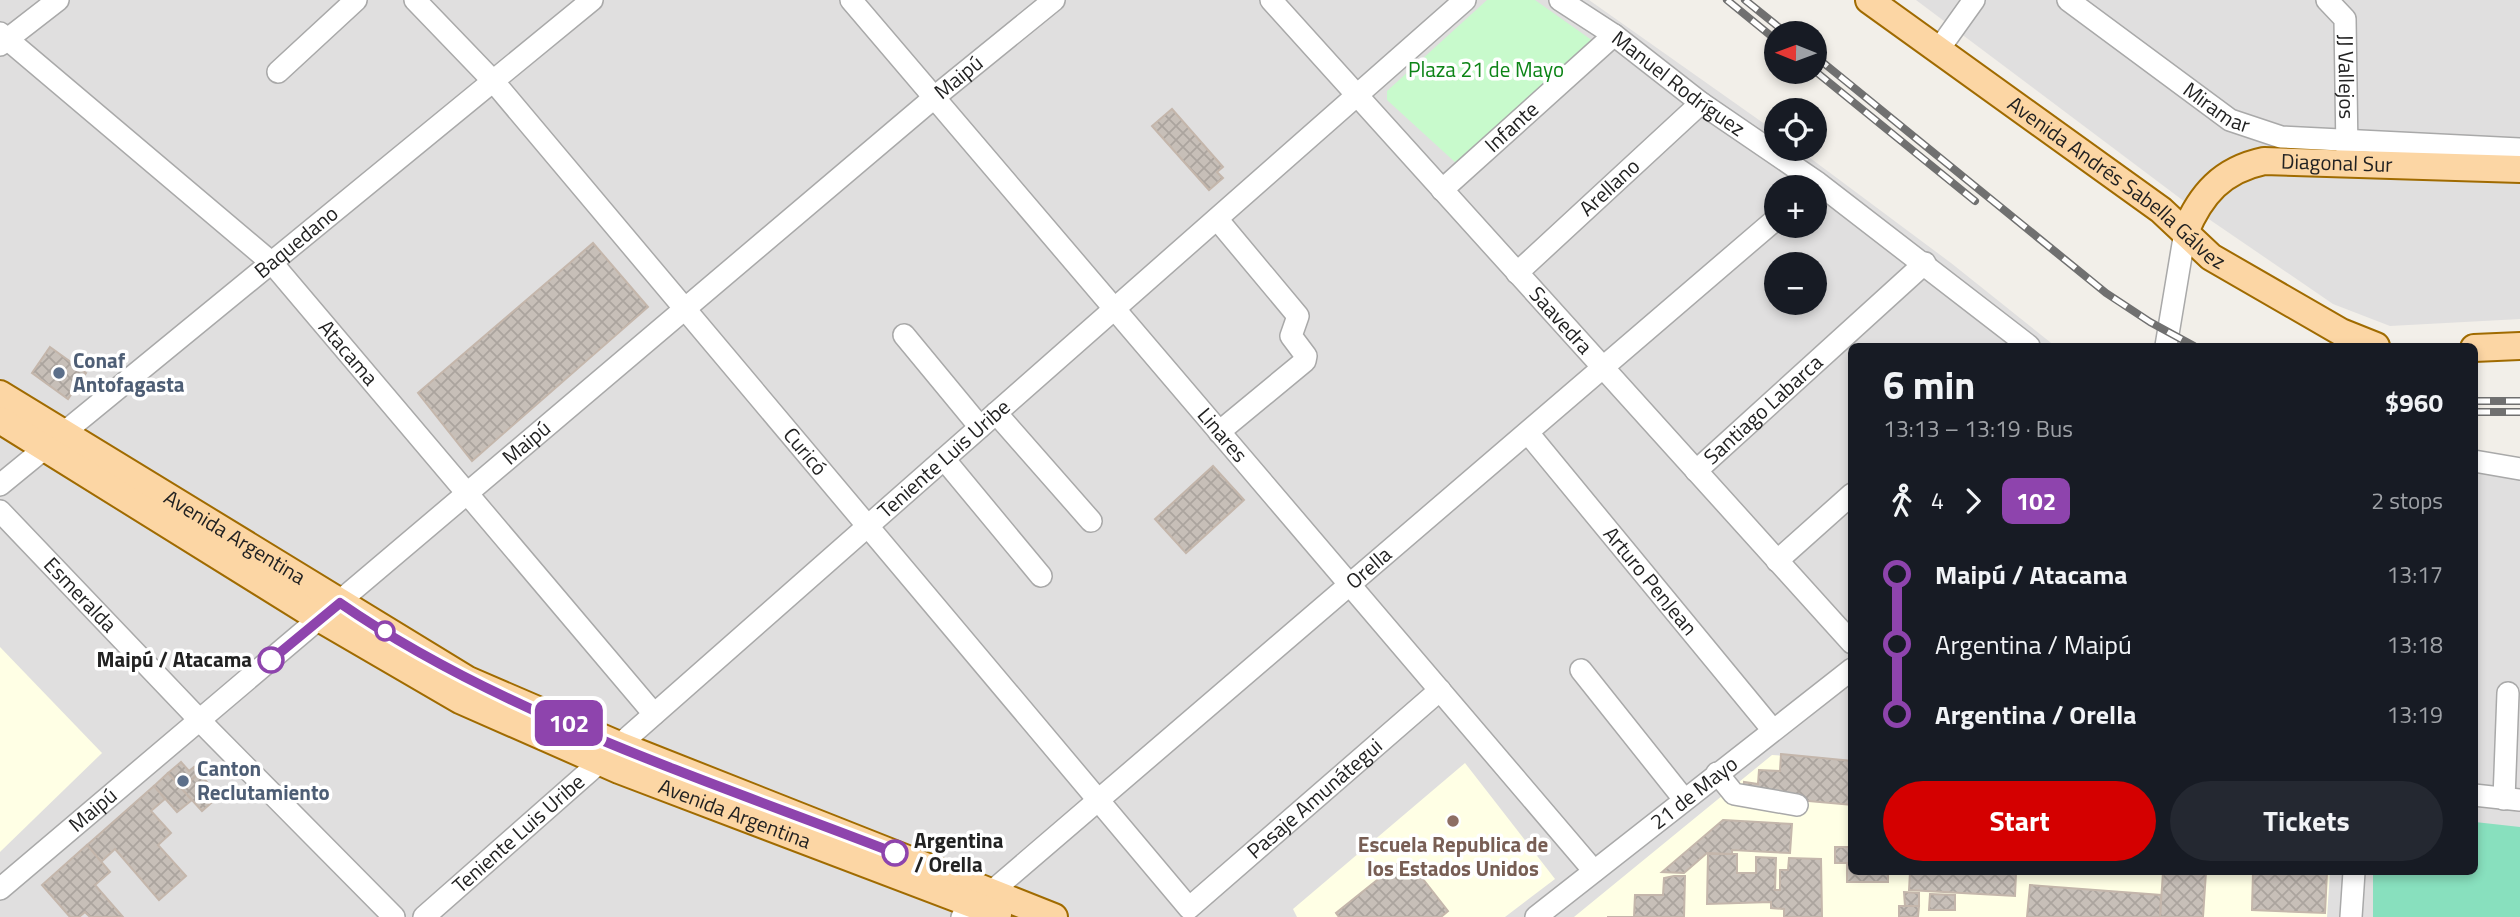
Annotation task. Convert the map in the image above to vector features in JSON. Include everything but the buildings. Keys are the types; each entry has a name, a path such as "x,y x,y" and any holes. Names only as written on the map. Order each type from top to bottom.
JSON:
{"main road":[{"name":"Avenida Andrés Sabella Gálvez","path":"1869,0 2161,210 2211,257 2341,332 2368,343"},
{"name":"Diagonal Sur","path":"2185,232 2205,194 2235,170 2264,161 2347,151 2488,168 2520,169"},
{"path":"2478,348 2520,346"},
{"name":"Avenida Argentina","path":"0,394 54,441 330,611 460,700 610,753 1005,917"},
{"name":"Avenida Argentina","path":"0,420 54,441"},
{"name":"Avenida Argentina","path":"977,905 1054,917"}],"street":[{"path":"3,39 58,0"},
{"path":"278,72 356,0"},
{"name":"Curicó","path":"415,0 494,82 1097,802 1189,908"},
{"name":"Baquedano","path":"0,485 592,0"},
{"name":"Linares","path":"850,0 1594,871"},
{"name":"Maipú","path":"0,889 934,98 1054,0"},
{"name":"Saavedra","path":"1271,0 1848,639"},
{"name":"Teniente Luis Uribe","path":"424,917 1465,0"},
{"name":"Manuel Rodríguez","path":"1560,0 1614,35 1701,103 1802,175"},
{"path":"1939,49 1974,0"},
{"name":"Miramar","path":"2068,0 2230,120 2281,137 2347,151 2520,149"},
{"name":"JJ Vallejos","path":"2327,0 2345,19 2347,151"},
{"name":"Infante","path":"1442,190 1614,35"},
{"name":"Atacama","path":"3,39 272,264 654,714"},
{"name":"Arellano","path":"1517,273 1701,103"},
{"path":"2488,168 2520,157"},
{"name":"Manuel Rodríguez","path":"1827,193 1924,263 2020,343"},
{"path":"1217,219 1298,316 1291,336 1306,356 1305,361 1219,432"},
{"name":"Orella","path":"977,905 1764,229"},
{"path":"2166,343 2185,232"},
{"name":"Santiago Labarca","path":"1696,471 1924,263"},
{"path":"904,335 1091,521"},
{"name":"Arturo PenJean","path":"1528,433 1772,729"},
{"path":"944,459 1041,576"},
{"path":"2478,462 2520,469"},
{"path":"1777,561 1848,498"},
{"name":"Esmeralda","path":"0,511 394,917"},
{"path":"1581,670 1683,798"},
{"name":"21 de Mayo","path":"1536,917 1683,798 1848,672"},
{"name":"Pasaje Amunátegui","path":"1189,908 1440,690"},
{"path":"2478,796 2512,799 2508,693"},
{"path":"1717,773 1734,794 1797,805"},
{"path":"2351,917 2354,875"}],"shaded area":[{"path":"0,0 1589,0 1764,124 1764,161 1814,161 1951,263 2051,343 1848,343 1848,875 2478,875 2478,455 2520,461 2520,917 0,917"},
{"path":"1916,0 2520,0 2520,319 2390,326 2333,304 2197,211"},
{"path":"0,647 102,753 0,852"},
{"path":"1772,755 1848,761 1848,875 2330,875 2327,917 1574,917"},
{"name":"Escuela Republica de los Estados Unidos","path":"1465,763 1555,879 1505,917 1297,917 1293,909"}],"green space":[{"name":"Plaza 21 de Mayo","path":"1487,0 1535,0 1593,41 1457,164 1387,100 1387,91"},
{"path":"2478,822 2520,827 2520,917 2373,917 2373,875 2478,875"}],"railway":[{"path":"1727,0 1764,30"},
{"path":"1745,0 1771,21"},
{"path":"1827,66 2106,293 2188,343"},
{"path":"1827,81 1975,201"},
{"path":"2478,401 2520,401"},
{"path":"2478,412 2520,412"}],"bus line":[{"name":"102","path":"271,660 340,603 468,680 619,745 895,853"}],"place":[{"name":"Conaf Antofagasta","path":"59,373"},
{"name":"Maipú / Atacama","path":"271,660"},
{"name":"Canton Reclutamiento","path":"183,781"},
{"name":"Escuela Republica de los Estados Unidos","path":"1453,821"},
{"name":"Argentina / Orella","path":"895,853"}]}
